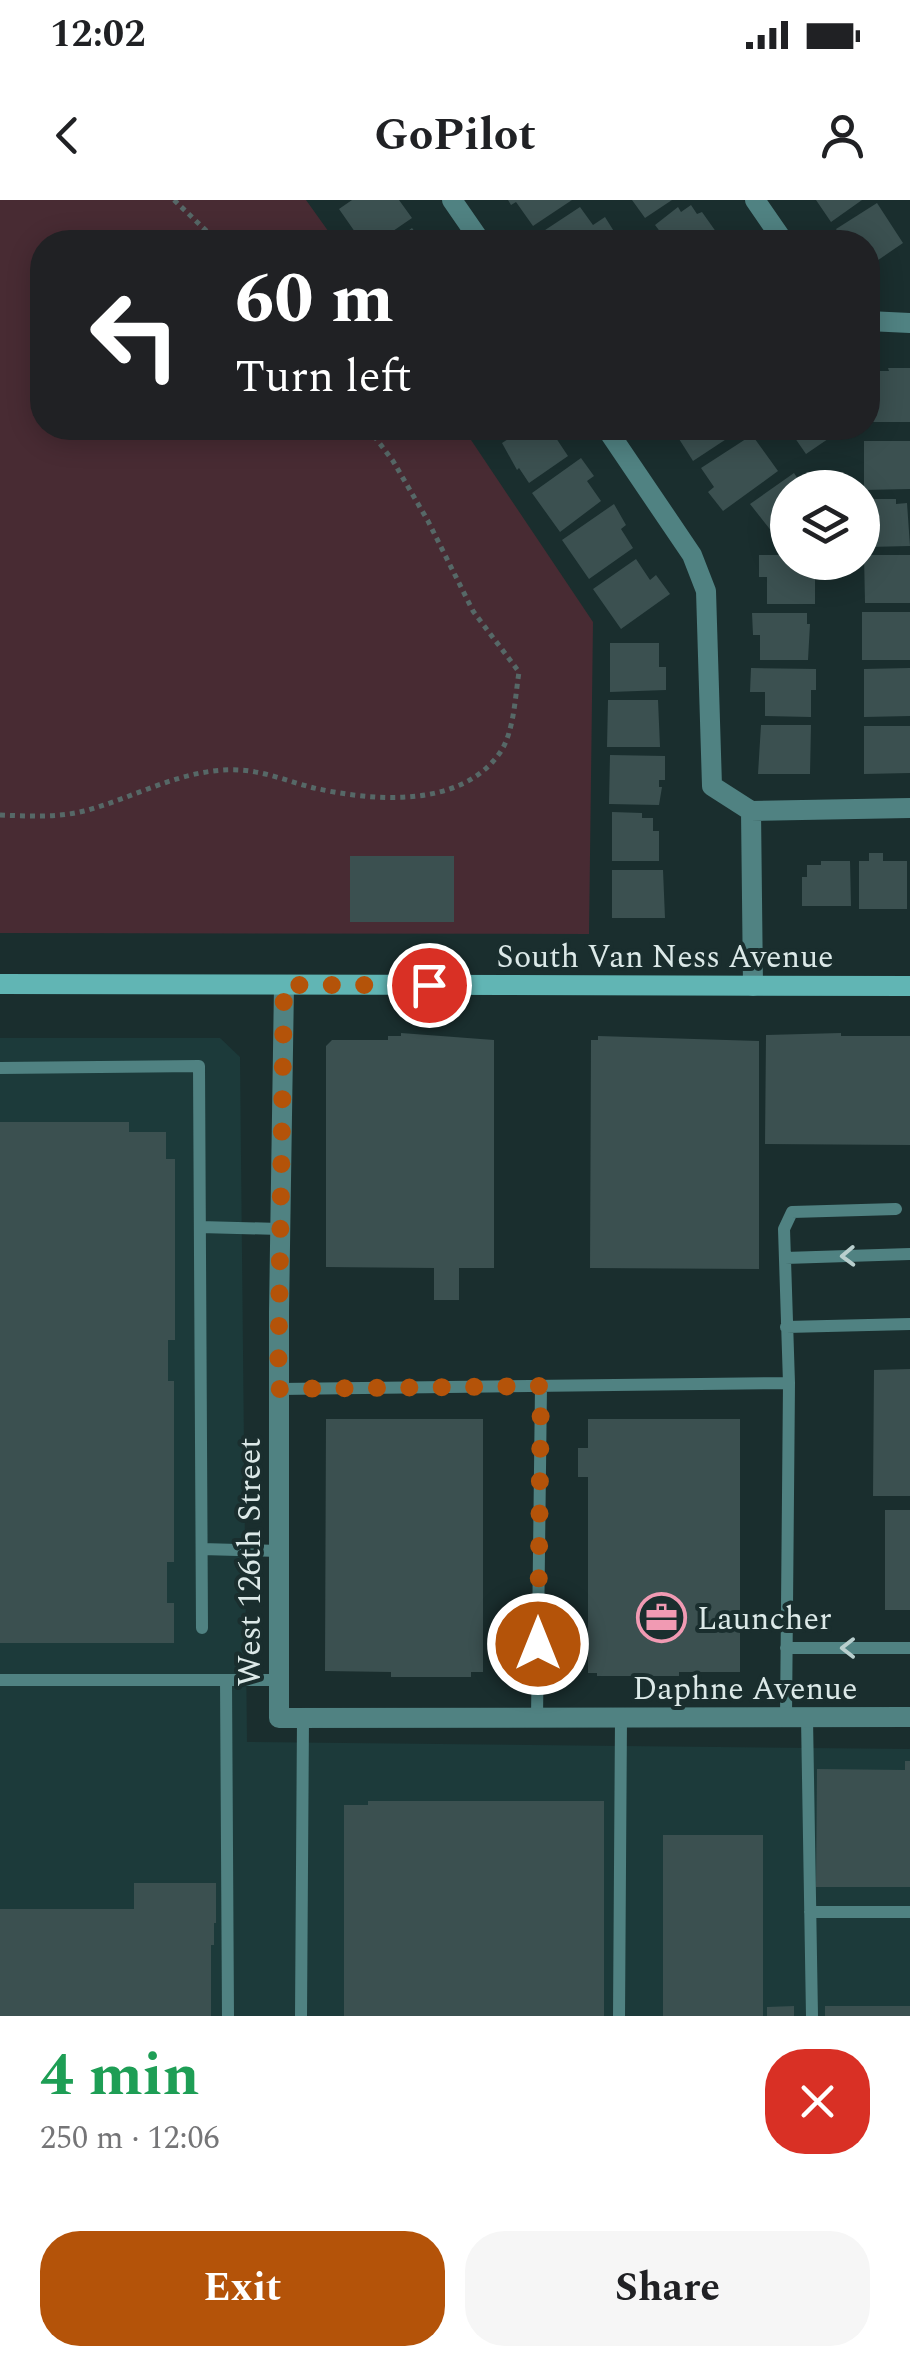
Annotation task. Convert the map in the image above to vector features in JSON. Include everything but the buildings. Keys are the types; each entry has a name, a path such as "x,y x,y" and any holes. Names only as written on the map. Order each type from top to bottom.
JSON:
{"main road":[{"name":"South Van Ness Avenue","path":"0,984 910,986"}],"street":[{"path":"452,200 473,230"},
{"path":"754,200 775,230"},
{"path":"880,321 910,322"},
{"path":"614,440 692,556 706,591 712,786 751,811 910,808"},
{"path":"751,811 752,986"},
{"name":"West 126th Street","path":"280,1718 278,1389 284,985"},
{"name":"Daphne Avenue","path":"280,1718 910,1717"}],"lane":[{"path":"0,1068 200,1066 202,1628"},
{"path":"812,2016 810,1912 796,1718 786,1648 789,1383 784,1229 792,1212 896,1208"},
{"path":"200,1227 280,1228"},
{"path":"785,1258 910,1254"},
{"path":"786,1327 910,1324"},
{"path":"278,1389 789,1383"},
{"path":"538,1718 541,1386"},
{"path":"202,1548 279,1550"},
{"path":"786,1648 910,1648"},
{"path":"0,1680 280,1680"},
{"path":"226,1680 228,2016"},
{"path":"301,2016 303,1718"},
{"path":"619,2016 620,1718"},
{"path":"810,1912 910,1912"}],"path":[{"path":"174,200 205,230"},
{"path":"0,815 56,816 81,812 170,781 239,770 372,798 447,790 481,774 502,751 518,672 473,611 428,521 377,440"}],"shaded area":[{"path":"0,200 306,200 327,230 30,230 30,440 471,440 593,622 589,934 0,933"},
{"path":"0,1038 220,1038 240,1057 247,1742 910,1749 910,2016 0,2016"}],"place":[{"name":"Launcher","path":"662,1618"}],"route":[{"path":"429,985 284,985 278,1389 541,1386 538,1644"}]}
